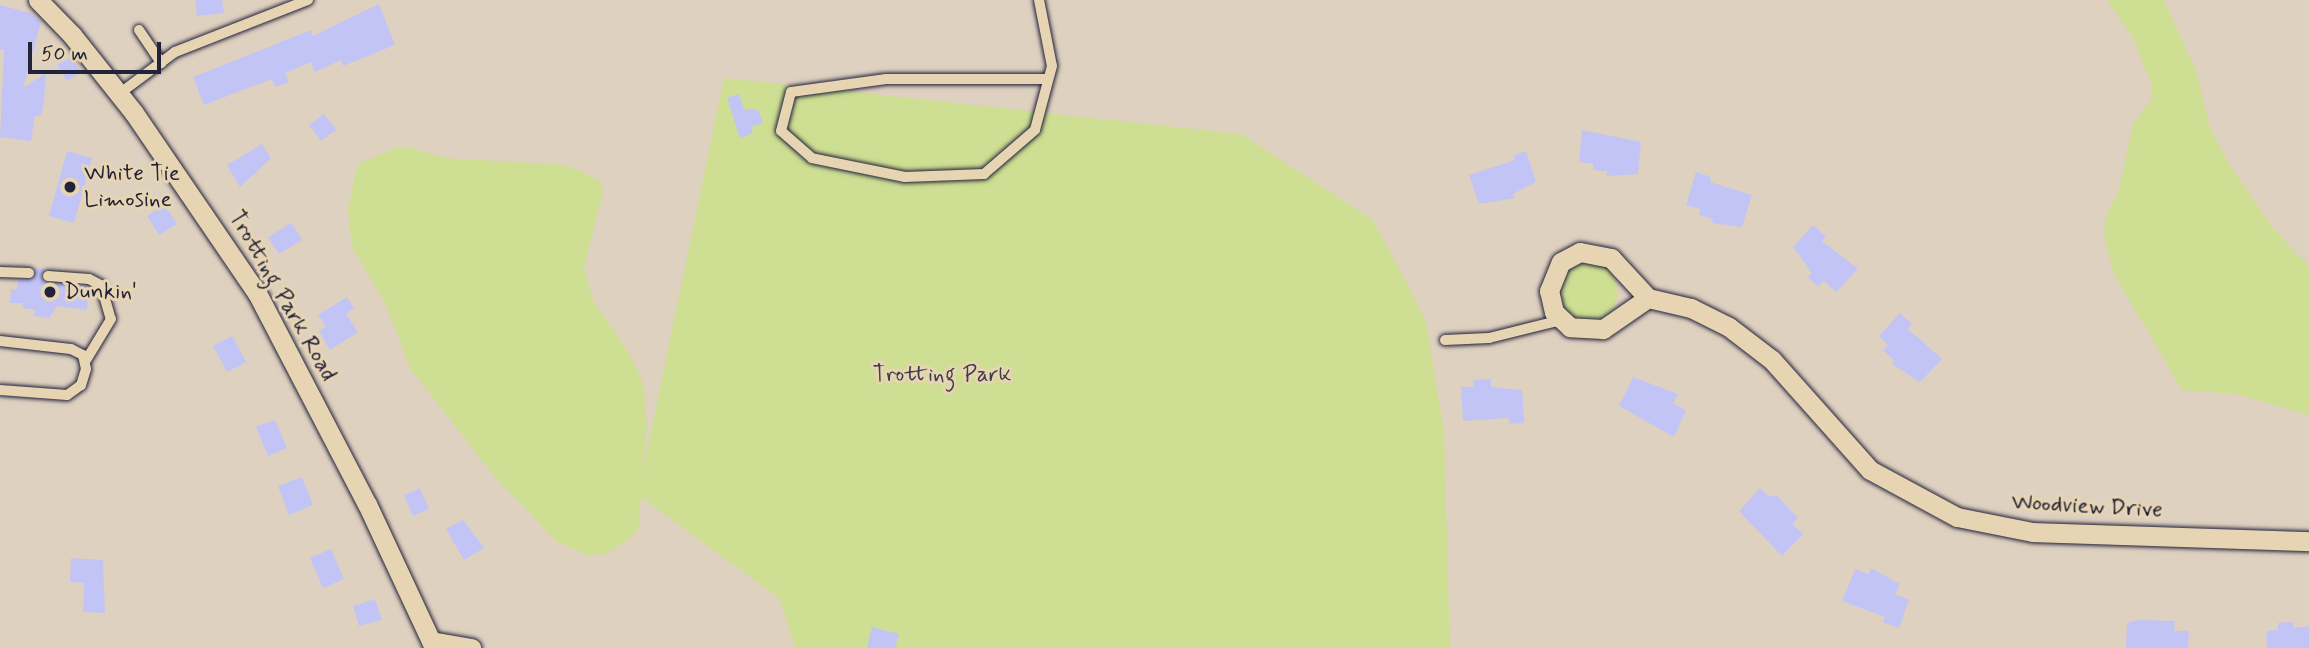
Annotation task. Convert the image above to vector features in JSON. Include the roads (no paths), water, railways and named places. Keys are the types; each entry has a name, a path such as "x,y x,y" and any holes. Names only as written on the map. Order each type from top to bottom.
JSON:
{"street":[{"name":"Trotting Park Road","path":"38,0 119,94 182,179 257,293 361,492 433,644"},
{"path":"1580,252 1611,258 1648,298 1603,329 1581,330 1561,320 1550,302 1550,281 1561,262 1580,252"},
{"name":"Woodview Drive","path":"1648,298 1691,308 1729,327 1772,360 1870,470 1909,495 1957,517 2033,532 2309,541"},
{"path":"433,644 471,648"}],"lane":[{"path":"119,94 175,52 308,0"},
{"path":"1039,0 1052,66 1035,130 984,174 905,177 812,158 781,131 790,92 886,79 1048,79"},
{"path":"139,30 161,63"},
{"path":"0,272 29,273"},
{"path":"0,390 48,396 75,391 85,375 85,362 111,319 101,285 89,278 48,276"},
{"path":"1445,340 1489,338 1561,320"},
{"path":"0,341 71,349 85,362"}],"place":[{"name":"White Tie Limosine","path":"70,187"},
{"name":"Dunkin'","path":"50,292"}],"park label":[{"name":"Trotting Park","path":"942,375"}]}
